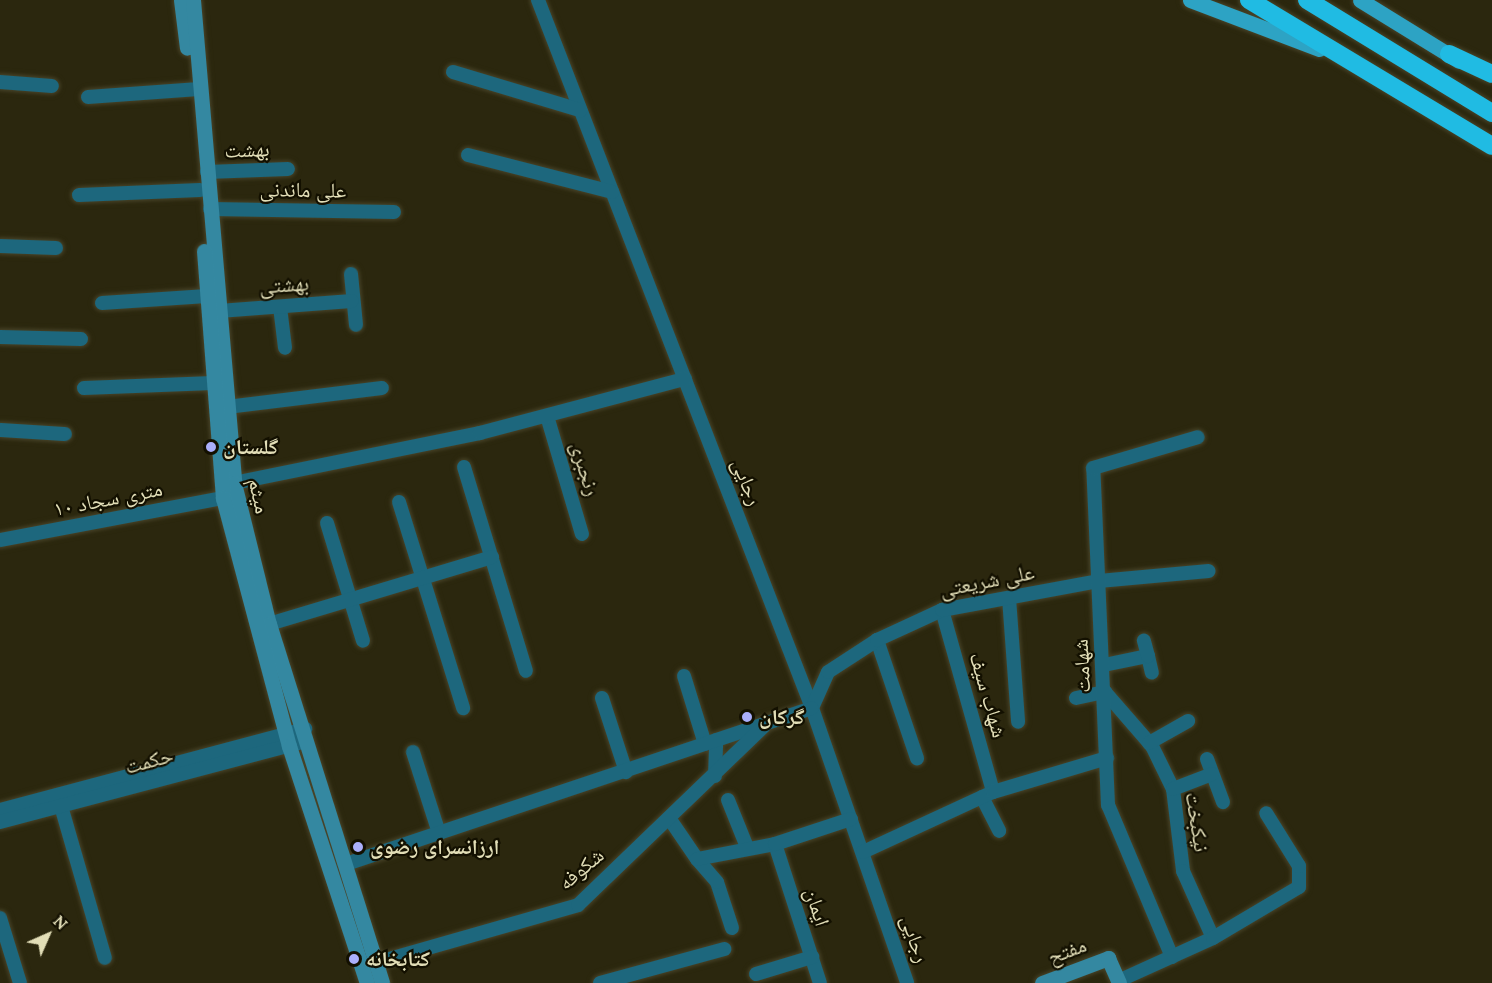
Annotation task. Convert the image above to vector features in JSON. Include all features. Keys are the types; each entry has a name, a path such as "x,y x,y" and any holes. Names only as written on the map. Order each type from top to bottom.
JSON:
{"highway":[{"path":"1249,0 1334,54 1492,146"},
{"path":"1307,0 1492,113"},
{"path":"1449,54 1492,74"},
{"path":"1464,131 1492,153"}],"main road":[{"name":"میثم","path":"181,0 207,172 234,483 269,624 307,734 382,983"},
{"name":"میثم","path":"193,0 200,190 223,498 287,740 367,983"},
{"path":"1190,0 1334,54"},
{"path":"1360,0 1492,82"},
{"name":"مفتح","path":"1042,983 1108,958 1119,982"}],"street":[{"name":"رجایی","path":"538,0 812,708 907,983"},
{"path":"453,72 580,110"},
{"path":"0,82 52,86"},
{"path":"88,97 196,89"},
{"path":"468,155 612,192"},
{"name":"بهشت","path":"207,172 288,169"},
{"path":"79,195 200,190"},
{"name":"علی ماندنی","path":"210,209 394,212"},
{"path":"0,246 56,248"},
{"path":"351,274 356,325"},
{"path":"102,303 207,296"},
{"name":"بهشتی","path":"219,311 352,301"},
{"path":"280,307 285,348"},
{"path":"0,336 81,339"},
{"path":"234,483 547,416 685,379"},
{"path":"84,388 213,383"},
{"path":"227,407 382,388"},
{"name":"رنجبری","path":"547,416 582,534"},
{"path":"0,430 65,434"},
{"name":"شهامت","path":"1172,957 1108,805 1104,665 1094,468 1198,437"},
{"path":"464,467 526,671"},
{"name":"۱۰ متری سجاد","path":"0,540 223,498"},
{"path":"399,502 425,578 463,708"},
{"path":"327,523 363,641"},
{"path":"269,624 492,558"},
{"name":"علی شریعتی","path":"812,708 828,672 878,640 942,610 1099,581 1209,571"},
{"path":"1009,598 1018,722"},
{"name":"شهاب سیف","path":"942,610 987,794 999,831"},
{"path":"878,640 917,758"},
{"path":"1144,640 1152,673"},
{"path":"1104,665 1148,656"},
{"path":"684,676 710,742 715,776"},
{"path":"1076,698 1105,692"},
{"name":"نیکبخت","path":"1105,692 1149,743 1173,789 1183,871 1213,938"},
{"path":"602,698 626,772"},
{"path":"346,864 812,708"},
{"path":"1149,743 1188,721"},
{"name":"شکوفه","path":"375,963 578,905 715,776 766,724"},
{"name":"حکمت","path":"0,822 307,734"},
{"name":"حکمت","path":"0,810 287,740"},
{"path":"413,752 439,833"},
{"path":"863,852 987,794 1107,758"},
{"path":"1207,759 1223,802"},
{"path":"1173,789 1212,774"},
{"path":"728,800 747,847"},
{"path":"61,806 105,958"},
{"path":"1119,982 1213,938 1299,887 1299,866 1266,813"},
{"path":"669,818 717,882 732,927"},
{"path":"698,859 747,847 775,844 851,819"},
{"name":"ایمان","path":"775,844 820,983"},
{"path":"0,918 20,983"},
{"path":"600,983 621,980 724,949"},
{"path":"756,974 812,957"}],"place":[{"name":"گلستان","path":"211,447"},
{"name":"گرکان","path":"747,717"},
{"name":"ارزانسرای رضوی","path":"358,847"},
{"name":"کتابخانه","path":"354,959"}]}
